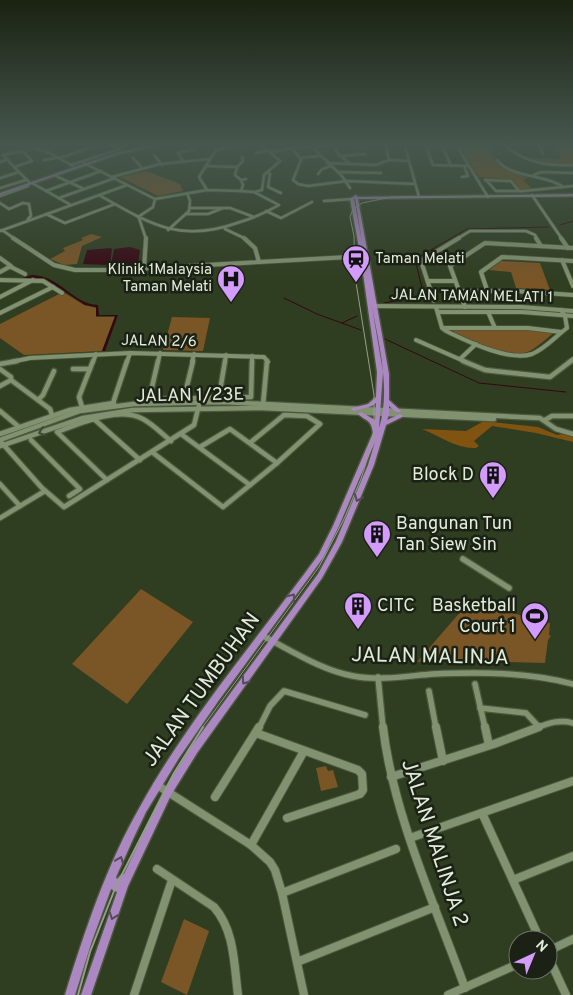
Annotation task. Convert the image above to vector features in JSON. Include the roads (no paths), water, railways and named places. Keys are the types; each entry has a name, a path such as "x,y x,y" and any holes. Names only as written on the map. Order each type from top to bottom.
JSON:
{"main road":[{"path":"0,194 12,189"},
{"path":"355,199 573,196"},
{"path":"344,199 419,197"},
{"path":"355,199 374,306 380,372 378,412"},
{"path":"374,306 383,306"},
{"name":"JALAN TUMBUHAN","path":"86,995 129,873 168,792 320,576 339,542 371,465 386,416 386,374 374,306"},
{"path":"354,409 370,405 379,397"},
{"path":"386,400 399,413"},
{"name":"JALAN TUMBUHAN","path":"70,995 86,944 129,837 157,785 180,748 321,556 376,433 378,412"},
{"path":"386,416 399,413"},
{"path":"361,414 372,420 376,433"},
{"path":"276,617 274,625 277,630 286,624"},
{"path":"252,650 259,647 263,649 263,657"},
{"path":"163,775 168,782 181,771"},
{"path":"129,837 142,823 144,823 148,832"},
{"path":"112,879 115,886 118,887 129,873"}],"street":[{"path":"43,189 71,205"},
{"path":"46,191 50,189"},
{"path":"59,198 83,189"},
{"path":"31,214 39,214 71,205 115,189"},
{"path":"136,189 155,199 207,190 254,192 262,189"},
{"path":"273,189 281,193"},
{"path":"417,189 419,197"},
{"path":"484,189 488,196"},
{"path":"495,189 519,191 533,189"},
{"path":"99,195 138,218 168,230 192,233 225,228 278,206 278,203 254,192"},
{"path":"168,230 187,214 190,208 190,201 187,193"},
{"path":"533,196 568,248"},
{"path":"138,218 153,207 155,199"},
{"path":"324,201 344,199"},
{"path":"266,211 281,218 312,202"},
{"path":"0,203 9,209 27,203 31,214"},
{"path":"46,214 64,223 115,204"},
{"path":"1,231 46,214 62,205"},
{"path":"187,214 208,214 227,206"},
{"path":"190,208 237,207 254,217"},
{"path":"28,220 26,219 31,217 31,214"},
{"path":"138,218 146,237 144,268"},
{"path":"225,228 246,238 253,244 258,251 259,262"},
{"path":"1,231 46,261 63,268 103,271 365,255"},
{"path":"434,301 421,261 468,232 526,231 535,235 541,246"},
{"path":"465,307 450,266 485,243 573,248"},
{"path":"487,290 480,272 502,257 573,261"},
{"path":"0,258 25,274"},
{"path":"562,260 573,286"},
{"path":"0,272 11,266"},
{"path":"0,280 43,280 62,293"},
{"path":"0,297 33,280"},
{"path":"428,281 455,281"},
{"path":"0,313 53,287"},
{"path":"459,291 487,290 573,295"},
{"name":"JALAN TAMAN MELATI 1","path":"383,306 437,310 465,307 521,307 564,312 573,311"},
{"path":"564,312 567,328 532,354 492,351 476,344 442,328 437,310 564,312 573,316"},
{"path":"488,312 495,328"},
{"path":"442,328 528,328 561,332"},
{"path":"416,340 485,370 550,377 573,359"},
{"path":"460,359 476,344"},
{"path":"113,403 130,352"},
{"name":"JALAN 2/6","path":"0,364 30,358 130,352 252,356"},
{"path":"149,400 160,353"},
{"path":"82,407 78,398 96,354"},
{"path":"184,398 194,354"},
{"path":"219,397 226,355"},
{"path":"0,434 52,415 82,407 149,400 251,397 252,356 264,357 268,360 263,406"},
{"path":"74,369 90,368"},
{"path":"0,369 11,377 11,380 50,409 52,415"},
{"path":"38,400 44,395 54,371"},
{"path":"0,386 11,380"},
{"path":"0,439 2,446 45,491 60,505 68,505 194,425 200,402"},
{"name":"JALAN 1/23E","path":"0,439 87,410 134,404 200,402 361,414 378,412"},
{"name":"JALAN 1/23E","path":"2,446 83,418 134,410 263,406 354,409 378,412 386,416 399,413 544,420 552,416 573,416"},
{"path":"0,411 19,427"},
{"path":"152,452 221,507 227,505 320,424 307,416 284,415 251,442"},
{"path":"107,480 57,432 94,419 132,416 142,418 171,441"},
{"path":"94,419 140,460"},
{"path":"544,420 556,429 573,434"},
{"path":"200,447 229,429 251,442 277,462"},
{"path":"181,434 250,485"},
{"path":"31,440 80,489 69,496"},
{"path":"0,484 20,506"},
{"path":"0,518 45,491"},
{"path":"463,559 509,588"},
{"name":"JALAN MALINJA","path":"263,636 327,668 352,676 378,677 482,673 544,678 573,684"},
{"name":"JALAN MALINJA 2","path":"378,677 382,722 391,777 410,838 465,988"},
{"path":"475,684 489,745"},
{"path":"215,797 256,733 270,706 284,691 366,715"},
{"path":"429,691 443,761"},
{"path":"480,708 526,712 539,727"},
{"path":"391,777 443,761 551,722 566,720 573,723"},
{"path":"256,733 359,770 362,774 363,790 360,794 286,818"},
{"path":"251,845 304,750"},
{"path":"410,838 573,781"},
{"path":"157,785 251,845 272,866 282,893 304,995"},
{"path":"482,812 535,930"},
{"path":"282,893 396,849"},
{"path":"513,880 573,856"},
{"path":"157,870 222,914 227,927 238,995"},
{"path":"134,995 172,880"},
{"path":"297,962 435,907"},
{"path":"558,946 573,939"},
{"path":"448,995 508,969"},
{"path":"558,978 566,995"}],"waterway":[{"path":"560,225 573,221"},
{"path":"384,303 424,296 415,259 467,229 548,227"},
{"path":"284,298 317,314 361,330"},
{"path":"342,323 357,316"},
{"path":"385,339 479,383 566,392"}],"tram line":[{"path":"202,728 319,567 345,517 361,479 372,443 374,395 355,276 354,236 350,217 353,209 362,203 391,197 573,196"},
{"path":"78,995 90,952 116,886 174,773 203,727"}],"place":[{"name":"Taman Melati","path":"356,283"},
{"name":"Klinik 1Malaysia Taman Melati","path":"231,303"},
{"name":"Block D","path":"493,499"},
{"name":"Bangunan Tun Tan Siew Sin","path":"377,558"},
{"name":"CITC","path":"358,630"},
{"name":"Basketball Court 1","path":"535,640"}]}
